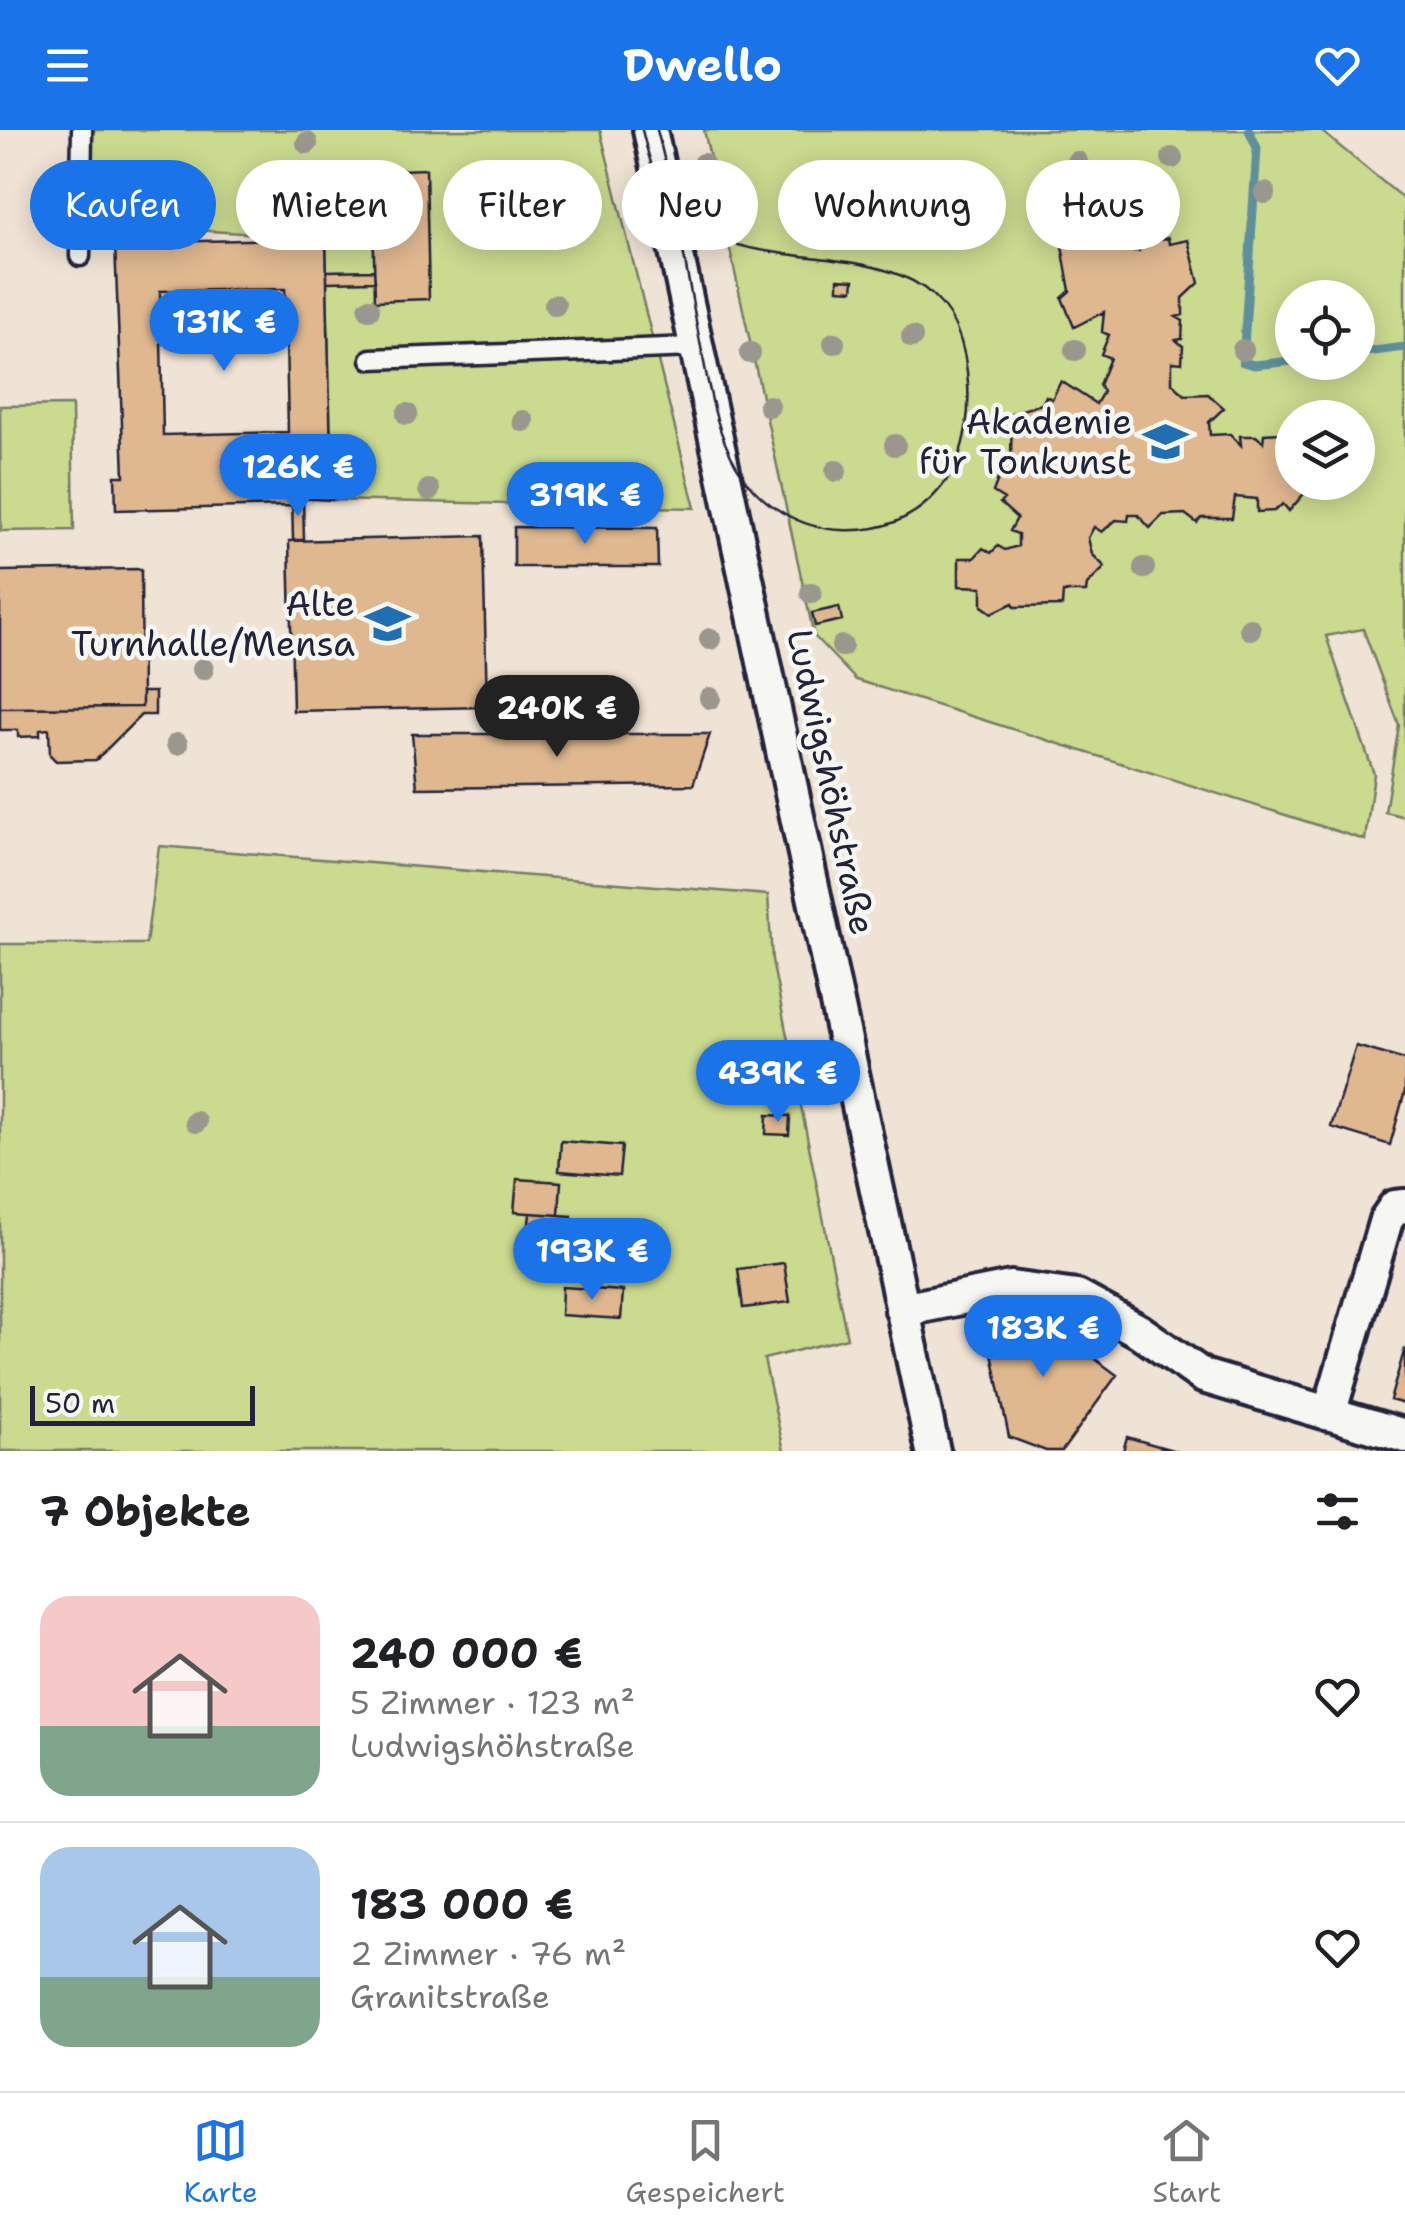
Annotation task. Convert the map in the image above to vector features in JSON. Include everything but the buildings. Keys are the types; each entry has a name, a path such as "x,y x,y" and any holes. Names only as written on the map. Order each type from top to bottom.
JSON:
{"street":[{"name":"Ludwigshöhstraße","path":"650,130 934,1451"},
{"path":"1329,1414 1386,1220 1395,1206 1405,1206"},
{"path":"902,1310 1012,1288 1078,1297 1139,1331 1203,1376 1405,1436"}],"lane":[{"path":"80,256 82,130"},
{"path":"371,359 694,347"}],"green space":[{"path":"81,130 600,130 622,218 622,250 630,250 695,508 332,500 326,250 423,250 423,160 236,160 236,233 216,231 216,160 81,160"},
{"path":"704,130 1320,130 1405,200 1405,817 1385,812 1399,725 1363,629 1326,636 1374,774 1365,840 856,680 814,636 730,250 758,250 758,160 711,160"},
{"path":"72,405 74,530 1,531 0,406"},
{"path":"159,846 768,895 772,960 847,1338 764,1359 784,1451 0,1451 0,944 146,944"}],"waterway":[{"path":"1249,130 1257,148 1243,362 1275,363"},
{"path":"1375,351 1405,347"}],"tram line":[{"path":"642,130 665,197 673,208 682,218 694,227 732,243 898,274 931,293 954,324 967,372 968,414 959,457 946,481 925,504 887,525 858,530 826,529 782,512 746,480 729,452 713,404 699,337 680,234 675,207 657,130"}],"place":[{"name":"Akademie für Tonkunst","path":"1165,442"},
{"name":"Alte Turnhalle/Mensa","path":"388,624"}]}
